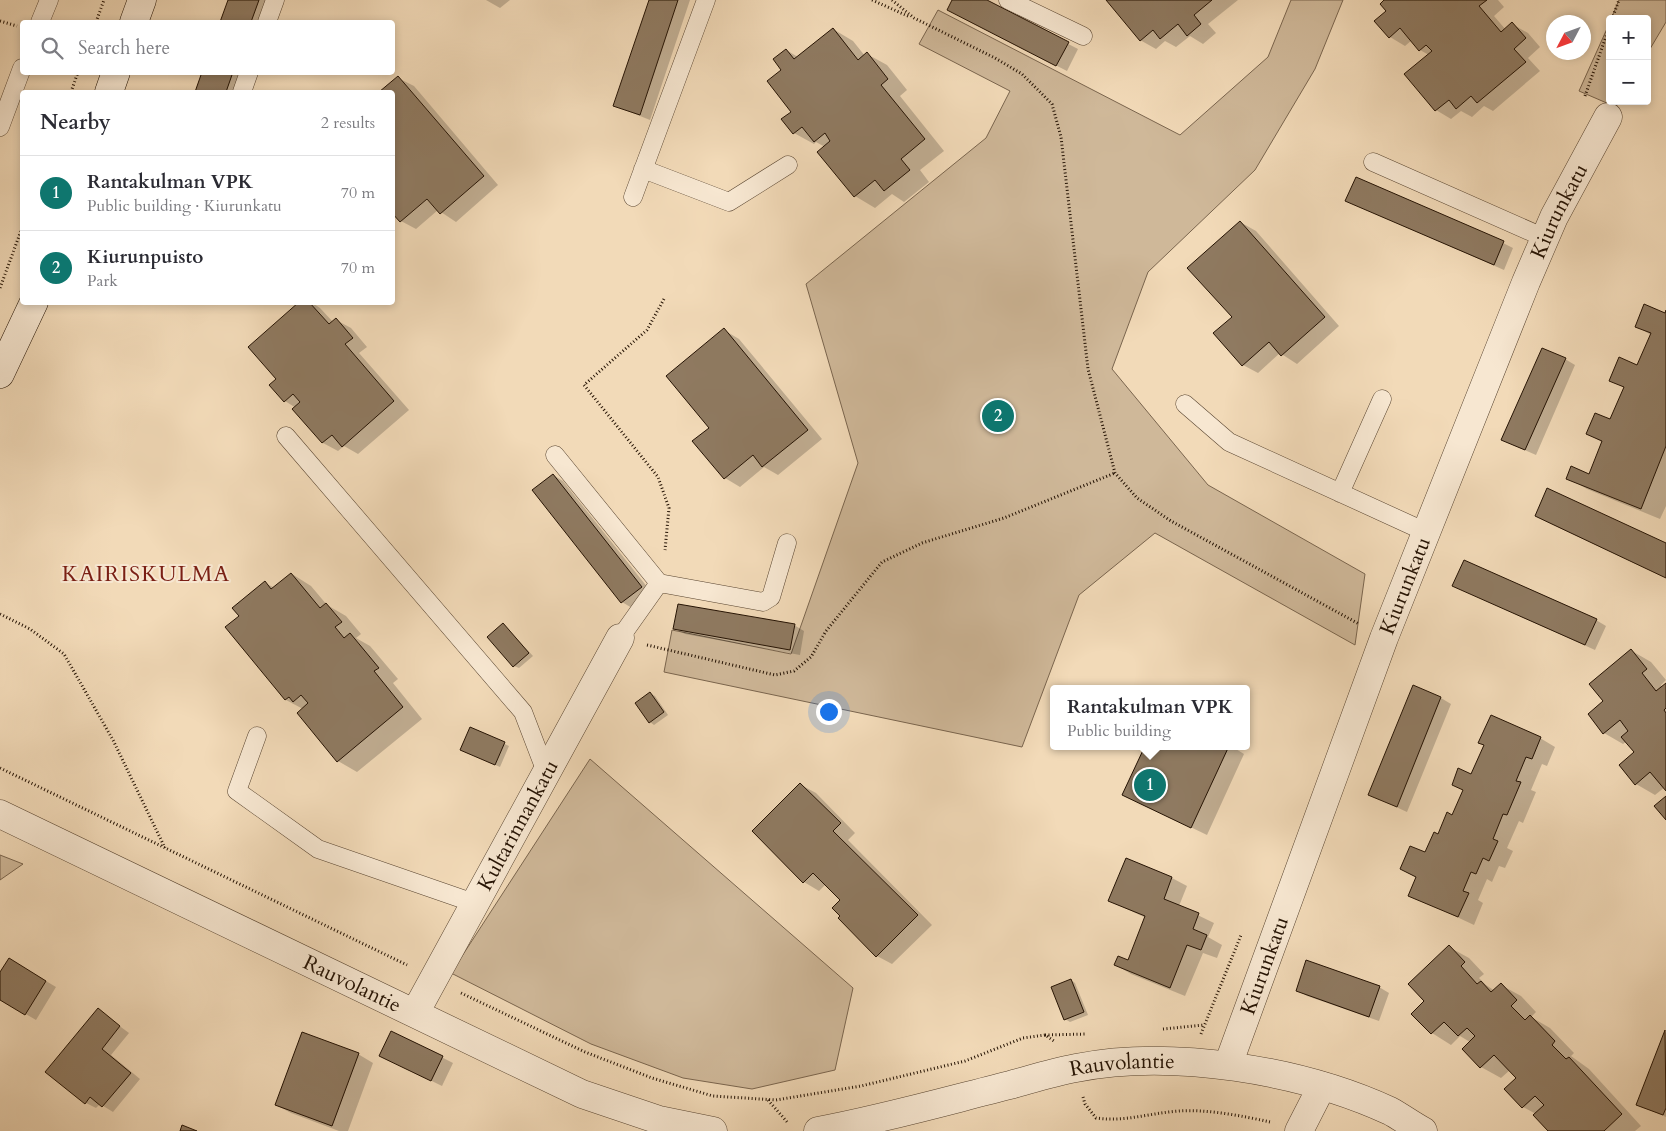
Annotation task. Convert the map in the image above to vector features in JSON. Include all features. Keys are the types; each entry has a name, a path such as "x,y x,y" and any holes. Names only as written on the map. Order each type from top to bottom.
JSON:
{"street":[{"path":"135,20 142,0"},
{"path":"110,90 115,75"},
{"name":"Kiurunkatu","path":"1228,1065 1384,638 1426,532 1554,217 1608,117"},
{"path":"0,374 33,305"},
{"name":"Kultarinnankatu","path":"415,1013 620,638"},
{"name":"Rauvolantie","path":"0,814 582,1094 659,1120 713,1131"},
{"name":"Rauvolantie","path":"818,1131 858,1124 1076,1068 1135,1061 1179,1061 1228,1065 1322,1086 1391,1112 1423,1131"},
{"path":"1287,1127 1322,1086"}],"lane":[{"path":"41,20 49,0"},
{"path":"268,20 275,0"},
{"path":"633,196 706,0"},
{"path":"1008,0 1083,36"},
{"path":"0,127 6,95 20,71"},
{"path":"243,90 248,75"},
{"path":"1373,162 1545,238"},
{"path":"643,169 729,202 788,165"},
{"path":"1340,493 1382,399"},
{"path":"1184,404 1229,442 1426,532"},
{"path":"286,436 523,712 546,772"},
{"path":"555,455 659,583 763,602 771,597 787,543"},
{"path":"620,638 659,583"},
{"path":"257,736 237,791 318,849 474,903"}],"path":[{"path":"97,20 104,0"},
{"path":"872,0 914,18 995,58 1022,74 1052,104 1061,138 1088,368 1115,474 1137,498 1171,520 1384,638"},
{"path":"892,0 914,18"},
{"path":"1613,15 1619,0"},
{"path":"0,21 20,26"},
{"path":"1583,102 1606,36"},
{"path":"72,90 77,75"},
{"path":"0,288 20,233"},
{"path":"659,583 668,532 669,508 658,477 584,385 646,330 664,299"},
{"path":"620,638 775,675 794,671 811,657 826,631 882,562 922,543 1004,518 1115,474"},
{"path":"0,614 30,629 64,654 113,740 165,848"},
{"path":"0,768 412,968"},
{"path":"455,990 585,1052 652,1078 713,1096 776,1100 861,1086 965,1061 1023,1038 1045,1036 1064,1048 1076,1068 1085,1104 1096,1118 1117,1121 1180,1110 1243,1116 1287,1127"},
{"path":"767,1099 787,1119 789,1125"}],"shaded area":[{"path":"1291,0 1343,0 1315,69 1255,170 1148,272 1112,369 1208,485 1365,574 1355,645 1155,533 1079,595 1022,747 664,672 672,630 791,654 858,463 806,284 986,138 1010,91 919,44 938,10 1180,135 1268,57"},
{"path":"1619,0 1666,0 1666,22 1651,47 1651,15 1613,15"},
{"path":"1606,31 1606,103 1579,91"},
{"path":"590,759 853,988 835,1070 752,1089 683,1078 591,1044 451,973"},
{"path":"0,855 23,864 0,880"}],"building":[{"path":"228,0 259,0 252,20 221,20"},
{"path":"649,0 678,0 640,115 613,106"},
{"path":"952,0 987,0 1069,42 1056,66 947,10"},
{"path":"1106,0 1212,0 1194,15 1201,24 1187,36 1178,24 1160,39 1153,30 1140,41"},
{"path":"1384,0 1487,0 1479,6 1501,32 1512,22 1526,38 1514,49 1526,62 1477,103 1471,96 1456,109 1449,100 1435,111 1404,74 1432,51 1426,45 1419,51 1400,28 1389,38 1374,21 1386,11 1380,4"},
{"path":"833,28 858,60 867,52 888,79 881,85 925,139 901,159 910,170 884,191 875,180 854,197 817,152 830,141 825,133 814,142 802,127 793,134 781,119 791,112 767,81 781,70 773,59 786,49 794,59"},
{"path":"201,75 232,75 227,90 196,90"},
{"path":"398,76 484,176 440,214 427,199 400,222 395,216 395,90 381,90"},
{"path":"1356,177 1504,241 1494,265 1345,201"},
{"path":"1240,221 1325,317 1281,356 1269,342 1242,366 1213,333 1232,317 1187,268"},
{"path":"1644,304 1665,313 1666,310 1666,446 1641,509 1566,479 1571,466 1589,474 1602,441 1586,434 1595,413 1610,419 1624,387 1609,381 1619,357 1637,365 1651,333 1635,327"},
{"path":"296,305 312,305 329,324 336,318 353,338 345,344 394,401 342,447 332,435 322,443 292,409 300,402 293,394 284,402 269,385 276,379 248,347"},
{"path":"724,328 808,430 762,467 753,455 724,479 692,441 709,428 666,376"},
{"path":"1542,348 1566,358 1525,450 1501,440"},
{"path":"553,474 642,587 621,603 532,490"},
{"path":"1547,488 1666,543 1666,578 1535,516"},
{"path":"1464,560 1597,619 1585,645 1452,586"},
{"path":"291,573 320,608 326,603 342,622 335,627 344,638 350,633 379,668 374,671 403,707 337,762 297,713 308,703 301,695 293,702 289,697 285,700 225,627 239,616 232,608 265,581 271,589"},
{"path":"678,604 795,624 790,650 673,629"},
{"path":"503,623 529,653 513,667 487,637"},
{"path":"1631,649 1647,669 1642,673 1656,691 1666,683 1666,708 1664,710 1666,713 1666,791 1650,772 1635,785 1619,765 1634,752 1621,737 1628,731 1620,720 1603,734 1588,714 1603,701 1589,684"},
{"path":"1413,685 1441,697 1397,807 1368,795"},
{"path":"650,692 664,712 649,723 635,703"},
{"path":"1491,715 1541,737 1532,759 1526,757 1516,781 1521,782 1507,815 1503,814 1493,839 1498,841 1489,861 1483,858 1476,874 1471,872 1463,891 1469,893 1458,917 1408,896 1416,877 1400,869 1410,846 1425,852 1434,832 1438,834 1447,812 1452,815 1463,790 1452,785 1458,768 1471,774 1484,745 1478,743"},
{"path":"470,727 505,742 495,765 460,750"},
{"path":"1143,750 1227,750 1191,828 1122,795"},
{"path":"800,783 841,823 833,831 918,915 876,957 838,918 840,916 832,908 840,900 813,873 803,883 752,831"},
{"path":"1666,796 1666,820 1654,806"},
{"path":"1126,858 1172,877 1164,899 1199,913 1193,929 1207,935 1201,950 1187,945 1170,988 1114,965 1118,956 1128,960 1145,916 1108,901"},
{"path":"1449,945 1465,962 1461,966 1477,984 1481,981 1491,992 1501,983 1517,1000 1511,1006 1525,1020 1530,1015 1555,1041 1552,1045 1566,1059 1569,1057 1622,1114 1604,1131 1548,1131 1533,1115 1544,1105 1535,1096 1522,1108 1504,1089 1516,1078 1494,1055 1480,1068 1462,1049 1475,1036 1467,1028 1458,1036 1444,1022 1431,1034 1411,1014 1424,1001 1408,984"},
{"path":"9,958 46,981 25,1015 0,1000 0,972"},
{"path":"1306,960 1380,986 1369,1017 1296,991"},
{"path":"1071,979 1084,1012 1064,1020 1051,987"},
{"path":"98,1008 120,1026 102,1049 131,1073 102,1107 90,1097 85,1104 45,1072"},
{"path":"1665,1030 1666,1108 1663,1115 1636,1105"},
{"path":"391,1031 443,1056 431,1081 379,1056"},
{"path":"302,1032 359,1053 332,1126 275,1105"},
{"path":"182,1125 197,1131 180,1131"}],"place":[{"name":"Kiurunpuisto","path":"998,416"},
{"name":"Rantakulman VPK","path":"1150,785"}],"district":[{"name":"KAIRISKULMA","path":"146,573"}]}
